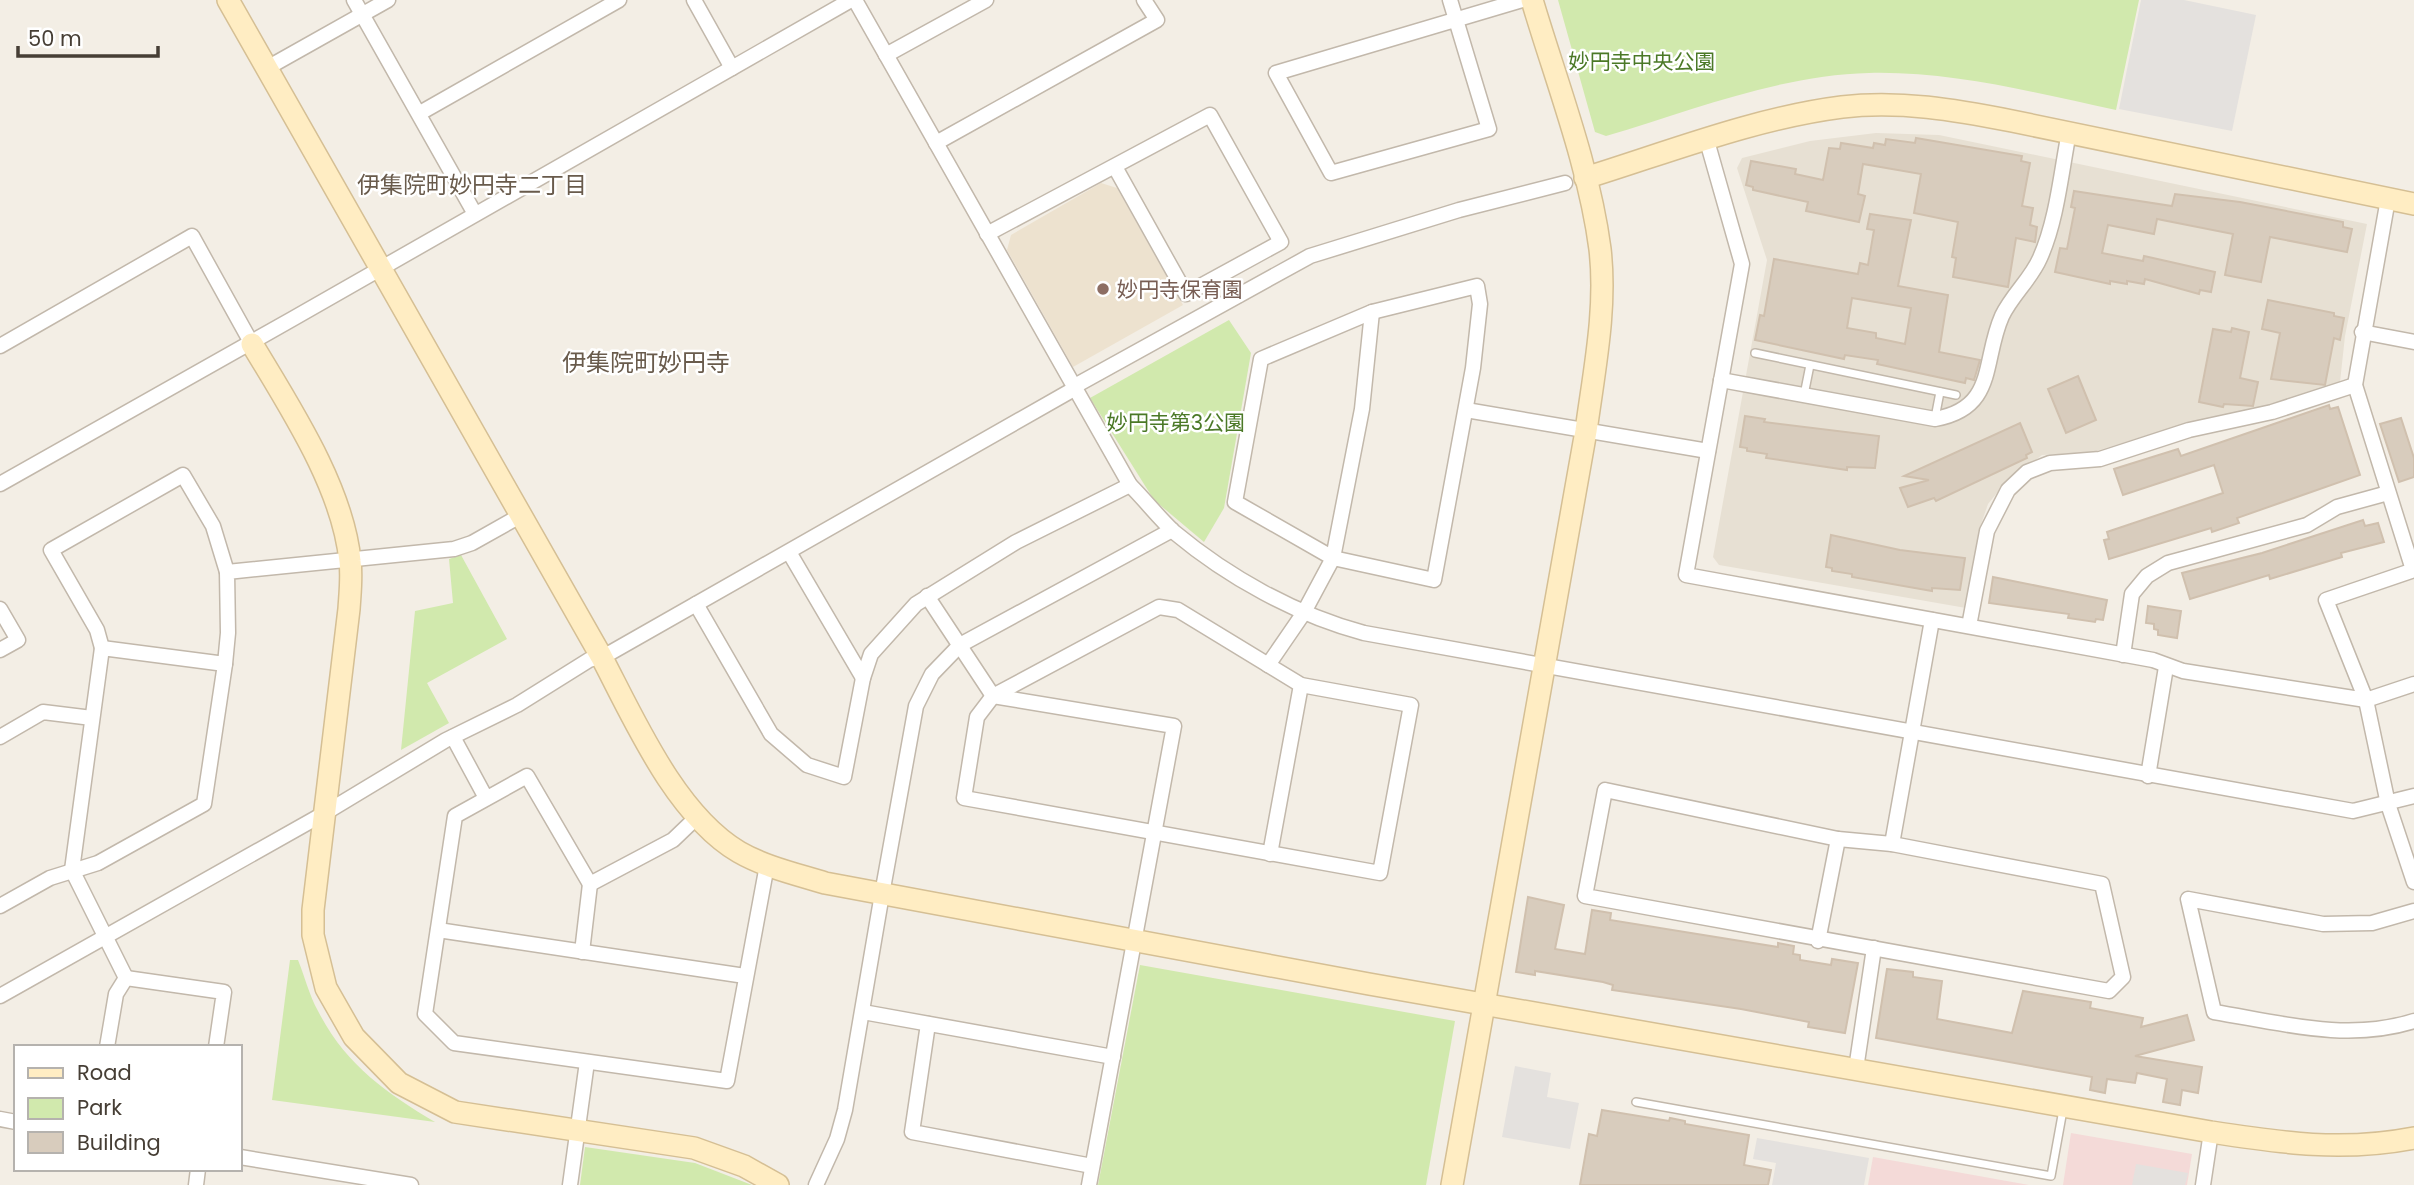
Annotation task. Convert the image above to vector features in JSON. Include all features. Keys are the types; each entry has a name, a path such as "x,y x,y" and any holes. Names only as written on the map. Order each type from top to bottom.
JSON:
{"street":[{"path":"228,0 601,656 657,765 698,816 737,851 766,865 825,883 883,888 1136,940 2211,1132 2313,1146 2347,1147 2414,1138"},
{"path":"354,0 475,214"},
{"path":"267,68 388,0"},
{"path":"420,113 619,0"},
{"path":"694,0 732,68"},
{"path":"0,484 252,344 380,268 853,0 1130,485 1172,530 1208,557 1303,614 1364,633 2353,811 2414,796"},
{"path":"886,55 986,0"},
{"path":"936,143 1157,20 1144,0"},
{"path":"1450,0 1456,19 1489,128 1331,173 1276,73 1456,19 1522,0"},
{"path":"1452,1185 1586,430 1602,317 1600,249 1575,180 1532,0"},
{"path":"0,996 325,813 453,737 517,705 538,689 789,552 1310,256 1458,210 1575,180 1785,118 1844,107 1902,105 1956,110 2414,204"},
{"path":"987,234 1210,115 1281,242 1186,294 1115,167"},
{"path":"1721,380 1935,419 1952,416 1971,404 1984,387 1995,332 2004,313 2039,260 2046,241 2069,132"},
{"path":"1707,141 1742,264 1686,575 2153,660 2166,667 2366,700 2414,684"},
{"path":"2388,199 2354,385 2413,570 2326,600 2366,700 2388,804 2414,882"},
{"path":"0,346 192,236 318,462 345,530 351,561 349,610 315,885 313,935 326,988 354,1037 399,1083 455,1112 694,1149 744,1166 778,1185"},
{"path":"1478,286 1480,304 1466,410 1434,580 1333,558 1235,502 1261,359 1373,312 1478,286"},
{"path":"1268,665 1303,614 1333,558 1363,409 1373,312"},
{"path":"2362,332 2414,342"},
{"path":"1969,626 1987,531 2008,490 2027,472 2050,463 2100,459 2189,430 2272,412 2354,385"},
{"path":"1466,410 1708,451"},
{"path":"0,906 50,878 72,870 98,863 204,804 225,664 228,633 227,572 214,526 183,475 51,550 97,630 102,648 72,870 126,978"},
{"path":"696,604 771,734 807,765 844,777 863,678 871,654 916,604 1016,542 1130,485"},
{"path":"2123,655 2132,594 2147,576 2168,562 2307,525 2337,507 2388,493"},
{"path":"227,572 454,549 472,543 520,516"},
{"path":"816,1185 837,1139 863,1012 916,706 932,674 960,645 1172,530"},
{"path":"789,552 863,678"},
{"path":"928,596 993,696 1174,726 1088,1185"},
{"path":"1159,607 1178,610 1268,665 1301,685 1411,705 1380,873 964,798 977,717 993,696 1159,607"},
{"path":"0,609 18,640 0,650"},
{"path":"1892,844 1914,733 1932,620"},
{"path":"102,648 225,664"},
{"path":"2148,776 2166,667"},
{"path":"1270,854 1301,685"},
{"path":"0,737 43,712 92,718"},
{"path":"453,737 486,798"},
{"path":"582,952 590,884 527,776 454,816 425,1014 454,1043 727,1081 766,865"},
{"path":"1605,790 1838,839 1892,844 2102,884 2123,976 2109,991 1874,948 1818,941 1585,896 1605,790"},
{"path":"590,884 673,840 698,816"},
{"path":"1818,941 1838,839"},
{"path":"2414,911 2372,923 2322,924 2188,899 2214,1012 2328,1032 2390,1029 2414,1021"},
{"path":"438,930 745,976"},
{"path":"1856,1069 1874,948"},
{"path":"107,1045 116,994 126,978"},
{"path":"126,978 224,992 216,1045"},
{"path":"863,1012 1113,1057"},
{"path":"928,1024 912,1132 1092,1166"},
{"path":"570,1185 587,1062"},
{"path":"2203,1185 2211,1132"},
{"path":"242,1157 411,1185"}],"lane":[{"path":"1755,353 1956,395"},
{"path":"1803,395 1810,365"},
{"path":"1935,419 1940,391"},
{"path":"1636,1102 2052,1176 2064,1106"}],"shaded area":[{"path":"2141,0 2184,0 2256,15 2232,131 2119,109"},
{"path":"1876,133 1939,135 2367,224 2345,336 2340,382 2266,407 2194,421 2093,452 2042,455 2005,483 1988,504 1979,530 1966,608 1719,565 1713,557 1767,260 1737,168 1742,158 1810,141"},
{"path":"1101,183 1117,188 1183,305 1073,367 1007,250 1011,235"},
{"path":"1515,1066 1551,1073 1547,1097 1579,1103 1570,1149 1502,1137"},
{"path":"2071,1133 2192,1154 2187,1185 2063,1185"},
{"path":"1757,1138 1869,1158 1864,1185 1772,1185 1776,1163 1753,1159"},
{"path":"1873,1157 2029,1185 1868,1185"},
{"path":"2136,1164 2188,1173 2185,1185 2132,1185"}],"green space":[{"name":"妙円寺中央公園","path":"1558,0 2139,0 2116,110 1963,79 1869,73 1836,75 1769,87 1606,136 1595,132"},
{"name":"妙円寺第3公園","path":"1229,320 1251,353 1224,508 1204,542 1154,500 1090,398"},
{"path":"461,555 507,639 427,683 449,723 401,750 415,611 453,603 449,559"},
{"path":"290,960 298,960 318,1011 354,1062 400,1100 435,1122 272,1100"},
{"path":"1140,965 1455,1021 1426,1185 1098,1185"},
{"path":"585,1147 695,1163 752,1185 580,1185"}],"building":[{"path":"1916,138 2022,156 2021,161 2030,163 2022,206 2033,208 2030,225 2037,227 2035,242 2016,238 2008,287 1953,277 1956,258 1952,257 1958,222 1914,213 1921,174 1863,164 1858,194 1865,196 1859,222 1806,211 1808,202 1753,190 1753,187 1746,185 1751,161 1796,169 1795,174 1823,180 1829,148 1840,149 1841,143 1873,148 1874,143 1885,145 1886,139 1915,143"},
{"path":"2074,191 2172,206 2175,194 2240,202 2343,222 2343,227 2352,229 2347,252 2270,237 2261,282 2225,275 2233,234 2157,219 2154,234 2108,225 2102,253 2143,261 2144,256 2215,272 2211,292 2200,290 2199,294 2145,279 2144,284 2110,281 2110,284 2055,272 2060,248 2067,249 2075,208 2071,207"},
{"path":"1870,214 1911,220 1898,286 1948,295 1939,352 1980,360 1974,380 1966,378 1965,383 1877,364 1878,360 1845,355 1844,359 1755,340 1760,315 1764,316 1774,259 1858,274 1860,263 1868,265 1874,230 1867,229","holes":["1852,298 1911,308 1905,344 1876,338 1876,333 1847,328"]},
{"path":"2268,300 2334,313 2334,316 2344,318 2340,340 2334,338 2325,385 2271,379 2280,333 2262,329"},
{"path":"2232,328 2249,332 2240,378 2258,382 2253,406 2224,404 2223,407 2199,402 2213,329 2231,332"},
{"path":"2078,376 2096,420 2066,433 2048,389"},
{"path":"2329,405 2330,409 2338,407 2360,475 2237,518 2239,523 2212,532 2211,528 2109,559 2104,540 2109,539 2107,532 2223,493 2214,465 2123,495 2114,469 2178,449 2181,456"},
{"path":"1745,416 1765,419 1764,422 1879,436 1875,468 1847,467 1847,470 1766,458 1767,454 1747,451 1747,448 1740,447"},
{"path":"2401,418 2414,458 2414,477 2399,482 2380,424"},
{"path":"2020,423 2032,452 2026,455 2027,458 1936,501 1934,498 1908,507 1900,488 1929,480 1904,476"},
{"path":"2363,520 2365,526 2378,523 2384,542 2341,553 2342,557 2270,579 2269,575 2190,599 2182,573 2262,553"},
{"path":"1831,535 1900,550 1965,558 1960,590 1932,588 1932,591 1832,571 1832,568 1826,567"},
{"path":"1993,577 2107,600 2103,620 2096,619 2095,622 2068,618 2069,614 1989,603"},
{"path":"2148,606 2181,611 2177,638 2158,635 2154,624 2146,623"},
{"path":"1528,897 1564,905 1555,949 1585,954 1592,910 1611,913 1610,920 1778,947 1778,943 1794,946 1793,954 1800,955 1800,960 1831,965 1832,959 1858,963 1845,1033 1808,1027 1809,1022 1741,1009 1612,990 1613,985 1603,982 1535,971 1535,975 1516,972"},
{"path":"1887,969 1913,972 1913,977 1942,981 1937,1019 2012,1033 2023,991 2091,1002 2090,1008 2143,1018 2141,1027 2187,1015 2194,1040 2135,1056 2202,1067 2198,1093 2182,1090 2180,1105 2163,1102 2167,1079 2137,1073 2135,1083 2107,1079 2105,1093 2090,1090 2092,1077 1876,1038"},
{"path":"1602,1110 1669,1121 1670,1118 1685,1121 1685,1124 1749,1135 1744,1165 1771,1170 1768,1185 1580,1185 1589,1134 1597,1136"}],"place":[{"name":"妙円寺保育園","path":"1103,289"}],"district":[{"name":"伊集院町妙円寺二丁目","path":"472,185"},
{"name":"伊集院町妙円寺","path":"646,362"}]}
